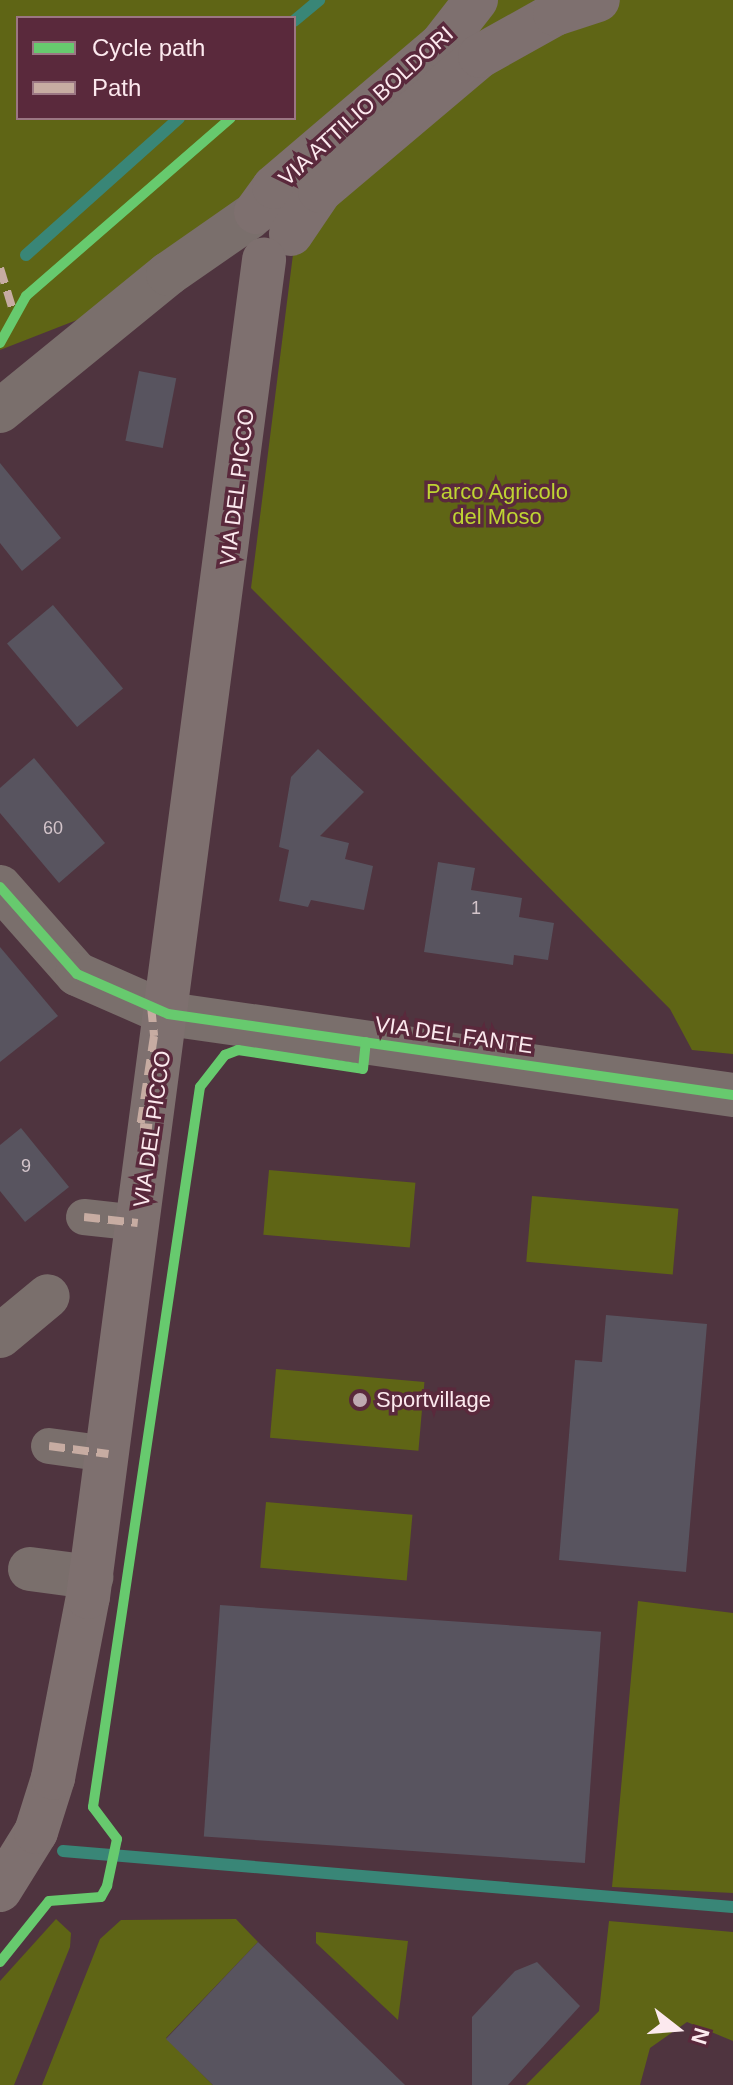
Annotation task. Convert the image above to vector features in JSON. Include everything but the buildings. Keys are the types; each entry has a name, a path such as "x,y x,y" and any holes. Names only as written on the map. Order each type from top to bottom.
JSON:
{"main road":[{"name":"VIA ATTILIO BOLDORI","path":"262,235 274,187 441,45 476,0"},
{"name":"VIA ATTILIO BOLDORI","path":"262,235 320,191 480,56 555,14 598,0"},
{"name":"VIA DEL PICCO","path":"0,1890 36,1832 53,1778 91,1577 152,1128 160,1010 262,235"}],"street":[{"name":"VIA ATTILIO BOLDORI","path":"0,411 168,274 262,235"},
{"path":"0,887 77,974 160,1010"},
{"name":"VIA DEL FANTE","path":"160,1010 733,1095"},
{"path":"84,1217 138,1223"},
{"path":"0,1336 48,1296"},
{"path":"49,1446 108,1454"},
{"path":"30,1569 91,1577"}],"green space":[{"name":"Parco Agricolo del Moso","path":"0,0 733,0 733,1054 692,1050 670,1009 251,588 306,151 82,318 0,350"},
{"path":"269,1170 415,1183 410,1248 263,1235"},
{"path":"532,1196 678,1209 673,1275 526,1262"},
{"path":"276,1369 424,1382 418,1451 270,1438"},
{"path":"266,1502 412,1515 407,1581 260,1568"},
{"path":"638,1601 733,1613 733,1893 612,1887"},
{"path":"56,1919 71,1933 70,1947 14,2085 0,2085 0,1981"},
{"path":"236,1919 258,1942 166,2038 213,2085 42,2085 100,1939 121,1920"},
{"path":"609,1921 733,1932 733,2041 687,2022 650,2048 640,2085 526,2085 599,2011"},
{"path":"316,1932 408,1941 398,2020 316,1943"}],"waterway":[{"path":"296,19 319,0"},
{"path":"26,255 177,120"},
{"path":"63,1851 733,1907"}],"marked path":[{"path":"0,268 15,317"},
{"path":"151,1006 154,1036 140,1127 152,1128"},
{"path":"84,1217 138,1223"},
{"path":"49,1446 108,1454"}],"cycle path":[{"path":"0,343 26,296 229,120"},
{"path":"0,887 77,974 168,1014 733,1095"},
{"path":"0,1962 49,1901 101,1897 107,1886 117,1839 93,1807 200,1087 225,1055 238,1050 363,1069 366,1042"}],"place":[{"name":"Sportvillage","path":"360,1400"}]}
